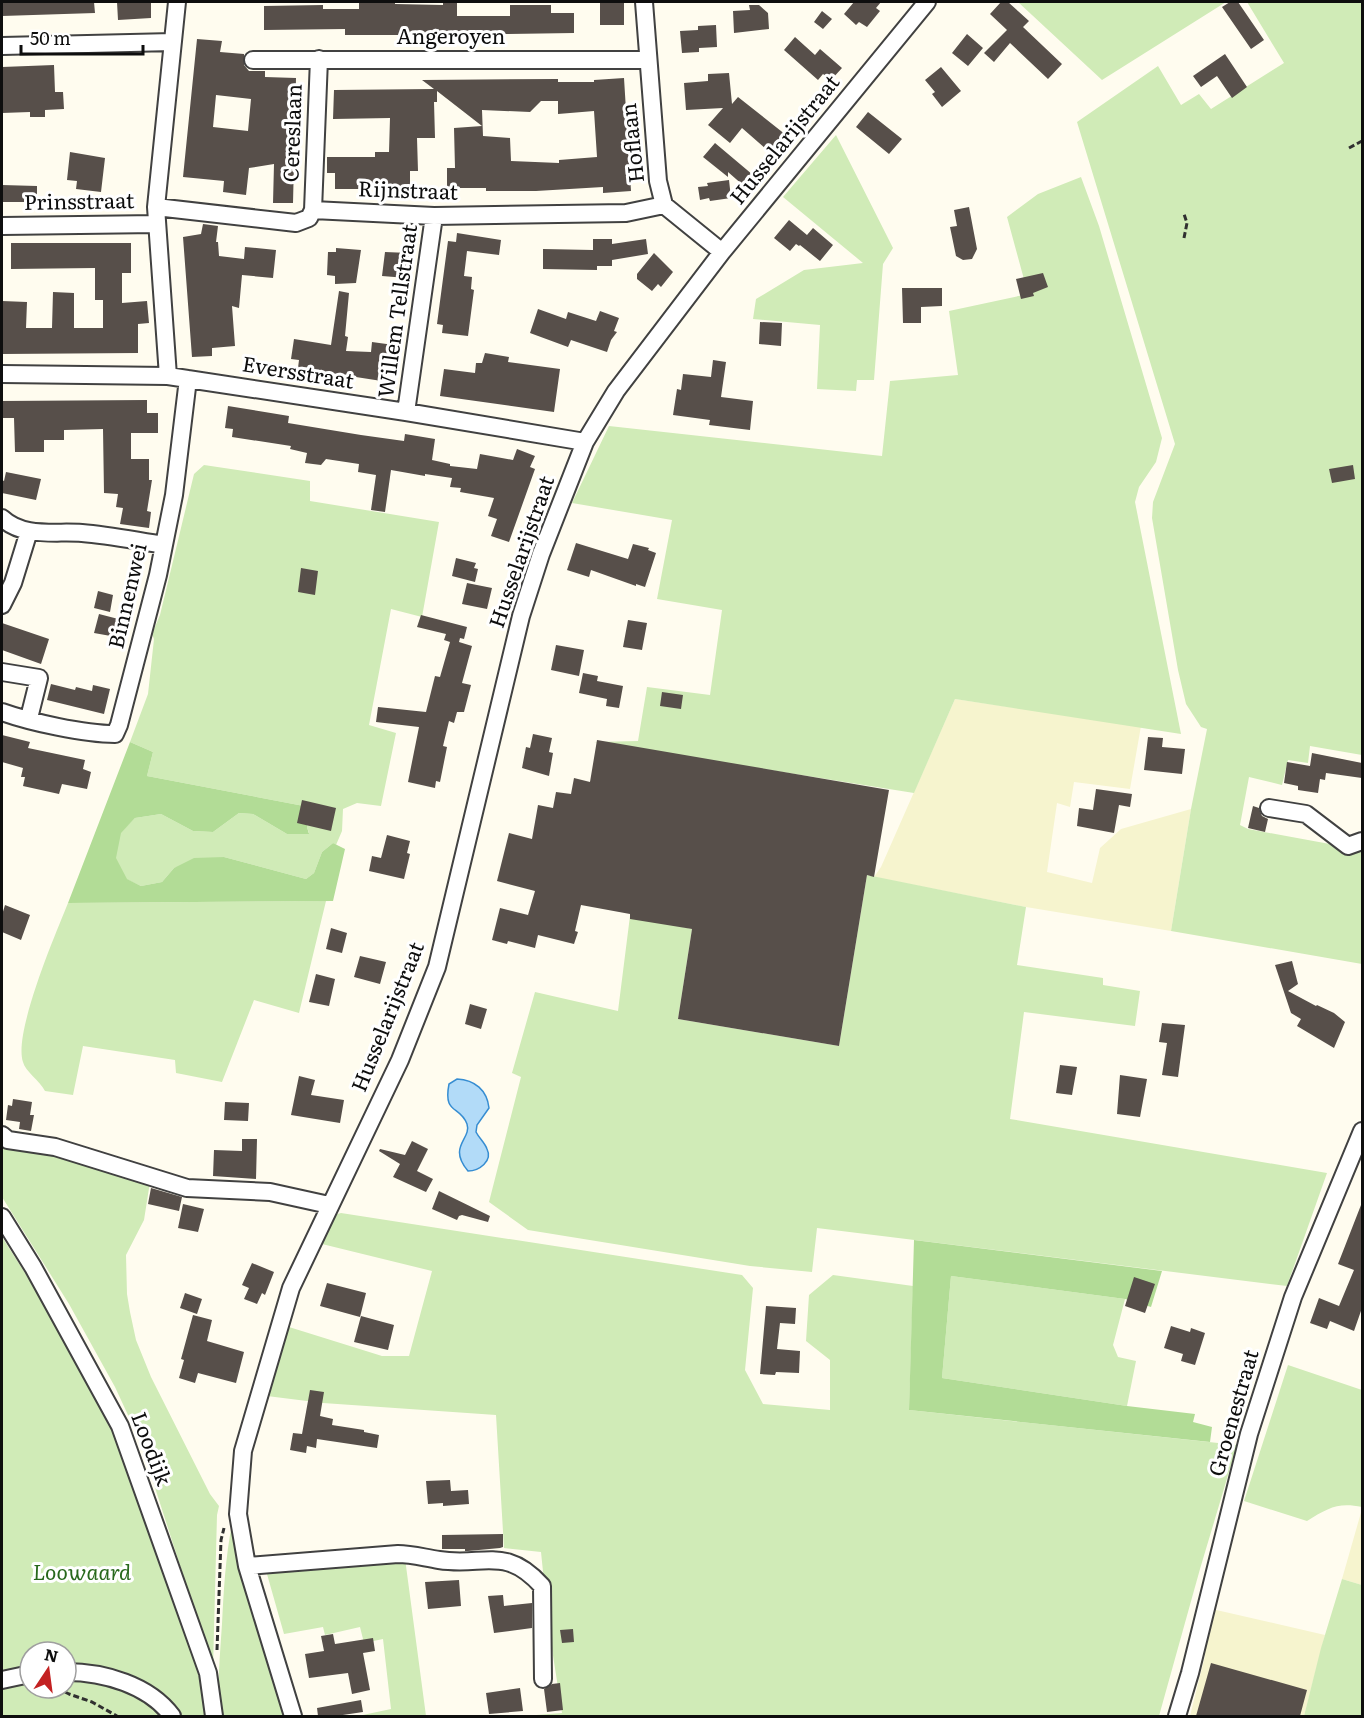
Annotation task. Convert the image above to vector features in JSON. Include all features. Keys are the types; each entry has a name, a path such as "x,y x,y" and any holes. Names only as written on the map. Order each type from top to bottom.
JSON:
{"street":[{"path":"168,376 156,215 177,2"},
{"name":"Hoflaan","path":"644,2 658,181 664,205 722,252"},
{"name":"Husselarijstraat","path":"293,1716 247,1566 238,1514 243,1451 291,1288 400,1060 436,967 521,616 541,554 585,442 616,391 722,252 927,2"},
{"path":"2,46 173,42"},
{"name":"Cereslaan","path":"313,210 319,59"},
{"name":"Angeroyen","path":"253,60 648,60"},
{"name":"Rijnstraat","path":"156,215 296,223 309,218 313,210 434,216 626,213 664,205"},
{"name":"Prinsstraat","path":"2,226 156,215"},
{"name":"Willem Tellstraat","path":"406,412 434,216"},
{"name":"Eversstraat","path":"2,374 168,376 585,442"},
{"name":"Binnenwei","path":"2,712 102,734 115,734 158,575 179,462 188,379"},
{"path":"2,518 28,534 81,533 164,545"},
{"path":"2,605 13,583 28,534"},
{"path":"2,672 39,678 29,718"},
{"path":"1269,808 1306,814 1348,846 1362,841"},
{"name":"Groenestraat","path":"1177,1716 1256,1411 1293,1297 1362,1131"},
{"path":"2,1135 8,1140 55,1147 187,1188 270,1192 329,1205"},
{"name":"Loodijk","path":"2,1217 33,1267 120,1426 208,1673 214,1716"},
{"path":"247,1566 398,1554 418,1555 439,1560 502,1560 517,1564 542,1586 543,1679"},
{"path":"78,1672 141,1689 164,1705 172,1716"},
{"path":"2,1680 18,1677"}],"path":[{"path":"1349,148 1362,141"},
{"path":"1184,214 1187,223 1184,238"},
{"path":"217,1654 221,1540 225,1521"},
{"path":"78,1697 117,1716"}],"shaded area":[{"path":"955,699 1141,726 1130,789 1074,782 1070,807 1057,803 1047,872 1092,883 1100,848 1121,829 1191,809 1171,931 1026,907 874,877 881,867"},
{"path":"1362,1509 1362,1585 1342,1579"},
{"path":"1212,1609 1325,1635 1304,1716 1190,1716 1205,1656 1200,1655"}],"green space":[{"path":"1018,2 1226,2 1102,80"},
{"path":"1247,2 1362,2 1362,755 1310,746 1308,763 1288,760 1282,785 1249,777 1240,825 1248,829 1346,847 1362,844 1362,964 1171,931 1207,729 1201,727 1186,704 1152,518 1153,502 1175,444 1077,122 1158,66 1181,105 1199,94 1211,109 1284,63"},
{"path":"836,135 893,248 883,264 874,380 857,380 856,391 817,389 820,325 753,319 756,299 804,270 863,263 783,197"},
{"path":"1081,177 1099,226 1162,438 1156,462 1139,487 1135,502 1181,734 955,699 914,793 594,742 638,741 647,687 710,695 722,610 657,599 672,520 572,503 609,426 882,456 890,381 958,375 949,311 1028,294 1007,217 1038,194"},
{"path":"204,465 310,481 310,501 439,522 422,617 391,609 369,725 396,733 381,806 357,803 343,809 342,831 336,845 333,843 322,852 314,873 306,879 224,857 174,868 162,882 141,886 126,879 115,858 120,833 135,818 161,814 193,831 213,832 239,813 253,814 287,834 309,833 307,827 309,807 147,776 153,752 130,742 148,694 154,639 152,634 160,615 194,474"},
{"path":"130,742 153,752 147,776 309,807 307,827 309,834 287,834 253,814 239,813 213,832 193,831 161,814 135,818 121,833 116,858 127,879 141,886 162,882 174,868 194,858 224,857 306,879 314,873 322,852 333,843 345,849 333,901 68,903"},
{"path":"867,875 1026,907 1017,965 1103,978 1103,985 1140,991 1135,1026 1024,1012 1010,1119 1327,1173 1287,1286 817,1228 812,1272 750,1266 528,1230 489,1202 521,1077 512,1073 535,992 618,1011 630,916 692,929 678,1019 839,1046"},
{"path":"326,901 299,1013 254,1000 222,1082 176,1073 175,1060 83,1046 73,1095 45,1091 24,1065 22,1048 24,1029 37,983 68,903"},
{"path":"2,1145 89,1162 150,1182 144,1220 126,1255 127,1294 136,1340 151,1377 210,1494 219,1506 213,1668 140,1441 115,1387 69,1304 2,1197"},
{"path":"341,1213 742,1275 753,1288 745,1370 763,1404 830,1410 830,1360 806,1341 809,1295 833,1275 913,1286 909,1410 1237,1445 1159,1716 523,1716 562,1713 549,1630 541,1552 504,1548 496,1415 323,1403 267,1396 289,1327 382,1356 409,1356 432,1271 322,1244 334,1215"},
{"name":"Loowaard","path":"2,1237 72,1353 122,1449 198,1658 206,1716 181,1716 172,1704 140,1696 165,1716 2,1716"},
{"path":"914,1240 1162,1271 1151,1307 1125,1299 951,1276 942,1378 1195,1414 1193,1422 1212,1427 1210,1442 909,1410"},
{"path":"951,1276 1125,1299 1113,1345 1118,1357 1136,1361 1127,1406 942,1378"},
{"path":"1288,1365 1362,1390 1362,1507 1346,1505 1333,1507 1307,1521 1244,1501"},
{"path":"235,1510 289,1716 219,1716 219,1670 225,1581 229,1538"},
{"path":"404,1551 426,1716 358,1716 391,1709 383,1639 364,1643 360,1627 325,1635 323,1627 284,1634 263,1560"},
{"path":"1342,1579 1362,1585 1362,1716 1304,1716 1321,1648"}],"water":[{"path":"457,1079 469,1081 479,1087 486,1096 489,1108 477,1125 476,1132 486,1147 488,1158 484,1164 472,1171 468,1171 460,1155 468,1129 467,1124 448,1101 449,1084"}],"building":[{"path":"2,2 94,2 95,13 2,16"},
{"path":"117,2 151,2 151,18 118,20"},
{"path":"395,2 395,4 443,5 443,2 457,2 457,16 510,16 510,5 551,5 551,13 574,13 574,33 501,34 501,38 438,38 438,35 345,35 345,29 264,30 264,6 323,5 323,9 359,9 359,3"},
{"path":"600,2 624,2 624,25 600,25"},
{"path":"854,2 881,2 876,8 880,11 867,27 859,22 856,25 844,14"},
{"path":"1001,2 1008,2 1029,21 1023,27 1062,64 1048,79 1010,43 994,62 984,53 1007,30 990,14"},
{"path":"1230,2 1238,2 1264,40 1251,49 1222,7"},
{"path":"749,5 759,5 768,13 769,29 734,33 733,11 750,10"},
{"path":"822,11 832,19 823,29 814,22"},
{"path":"716,25 717,47 699,48 699,52 682,53 680,31 698,30 698,26"},
{"path":"967,34 983,48 968,66 952,53"},
{"path":"795,37 815,55 820,49 842,68 831,80 823,74 818,80 784,50"},
{"path":"197,39 222,41 220,52 244,54 244,65 249,71 265,71 265,77 296,78 293,203 273,203 274,164 249,168 246,195 223,192 224,181 183,177","holes":["216,95 251,99 248,131 213,127"]},
{"path":"1225,54 1247,87 1232,98 1217,76 1201,87 1193,76"},
{"path":"54,65 55,92 63,92 64,109 45,110 45,117 30,117 30,112 2,113 2,67"},
{"path":"941,67 961,91 942,107 932,94 935,92 925,80"},
{"path":"729,73 732,104 738,97 786,135 775,148 771,145 767,150 742,128 730,143 708,125 723,108 686,110 684,83 708,81 708,74"},
{"path":"624,78 631,191 603,193 603,187 536,191 447,188 447,168 455,168 454,128 482,126 437,91 437,102 434,102 435,138 417,138 418,171 410,171 410,189 335,189 335,173 327,173 327,157 375,157 375,152 389,152 390,118 333,119 334,90 434,89 422,80 558,79 558,82 594,82 594,80","holes":["541,101 558,101 558,114 594,111 597,157 559,160 559,163 511,161 510,138 483,136 482,110 530,112"]},
{"path":"868,112 902,139 889,154 856,127"},
{"path":"715,143 753,175 744,186 728,172 728,177 703,157"},
{"path":"70,152 105,158 101,192 76,189 77,181 67,180"},
{"path":"729,180 731,198 700,200 698,187 708,186 707,183"},
{"path":"2,185 37,186 37,202 2,202"},
{"path":"969,207 977,249 972,259 963,260 956,256 950,227 957,226 954,210"},
{"path":"789,220 807,235 813,228 833,245 820,261 800,245 796,244 790,251 774,238"},
{"path":"203,224 218,226 216,242 218,242 219,256 244,259 245,247 276,250 273,278 242,275 239,308 232,306 235,346 212,348 212,356 192,357 183,237 201,234"},
{"path":"457,233 501,240 499,255 467,251 464,276 472,277 471,289 474,290 468,336 442,333 443,325 437,324 448,241 456,242"},
{"path":"593,239 612,239 612,244 646,239 648,254 612,260 612,266 597,266 597,270 543,269 543,249 593,250"},
{"path":"11,243 131,243 131,273 122,273 122,303 147,301 149,323 138,324 138,353 2,354 2,301 27,302 26,328 52,328 53,292 74,293 74,328 103,328 103,300 95,300 95,268 11,269"},
{"path":"336,248 361,250 356,283 335,284 335,276 327,275 328,252 336,252"},
{"path":"385,252 409,253 407,278 382,276"},
{"path":"654,253 673,272 661,287 658,284 652,291 637,279 637,274"},
{"path":"1043,273 1048,287 1033,293 1034,296 1021,299 1016,279"},
{"path":"902,288 942,288 942,306 921,307 921,323 903,323"},
{"path":"339,291 349,293 346,351 371,352 372,342 401,346 399,361 391,359 388,382 298,368 299,360 291,359 294,339 331,345"},
{"path":"538,309 566,319 568,312 596,321 600,311 619,318 614,331 617,332 607,352 571,340 568,347 530,333"},
{"path":"760,322 782,323 781,346 759,344"},
{"path":"485,353 509,357 508,362 560,369 554,412 440,396 444,369 475,373 476,363 482,363"},
{"path":"713,360 726,362 721,397 753,401 750,430 709,425 710,420 673,415 677,389 681,390 683,374 711,377"},
{"path":"147,400 147,413 158,413 158,433 131,433 131,459 149,459 149,480 152,480 147,511 151,512 149,528 120,524 123,508 116,507 118,494 104,493 103,429 64,430 64,440 44,440 44,452 15,452 14,418 2,418 2,401"},
{"path":"228,406 289,416 288,423 361,435 404,441 405,434 435,439 432,460 450,464 450,466 477,469 480,454 513,460 517,449 535,456 530,467 535,469 509,542 491,536 497,519 488,516 494,498 460,492 461,488 450,487 452,478 391,470 385,512 371,510 376,475 358,472 359,464 326,459 321,465 305,463 307,453 290,449 291,446 232,437 233,429 225,428"},
{"path":"1353,465 1355,479 1332,483 1329,469"},
{"path":"6,472 41,479 36,500 2,493 2,480 4,481"},
{"path":"576,543 628,559 633,544 649,548 648,550 656,553 645,587 591,570 589,577 567,570"},
{"path":"456,558 476,563 474,568 478,569 475,582 452,576"},
{"path":"301,568 318,571 315,595 298,592"},
{"path":"467,583 492,588 487,609 462,604"},
{"path":"98,591 113,595 110,612 94,608"},
{"path":"99,614 126,621 122,638 94,633"},
{"path":"421,615 467,627 464,639 460,638 459,642 472,646 462,683 471,685 464,712 457,712 454,723 449,721 443,746 447,747 440,782 436,781 435,788 408,782 419,727 376,722 378,707 426,712 435,676 440,677 450,642 444,640 446,634 417,627"},
{"path":"628,620 647,623 642,650 623,647"},
{"path":"2,623 49,639 41,664 2,650"},
{"path":"556,645 584,650 579,676 551,670"},
{"path":"583,673 598,676 597,681 623,686 619,708 606,706 607,699 579,693"},
{"path":"51,684 75,690 76,687 92,691 93,685 110,689 104,714 47,700"},
{"path":"662,692 683,695 681,709 660,706"},
{"path":"533,734 552,738 549,752 553,753 549,776 522,768 526,747 530,748"},
{"path":"2,735 30,742 28,748 85,760 83,769 91,772 87,789 62,784 59,794 23,786 25,777 21,777 23,768 2,762"},
{"path":"1148,737 1163,738 1162,747 1185,749 1182,774 1144,770"},
{"path":"597,740 889,790 874,877 867,875 839,1046 678,1019 692,929 630,919 630,914 581,905 575,931 578,932 574,944 538,935 535,948 508,941 507,944 492,940 500,908 528,915 535,891 497,881 509,833 532,839 538,805 553,808 556,792 571,794 574,778 590,782"},
{"path":"1312,753 1362,763 1362,778 1326,773 1325,780 1320,779 1318,793 1298,790 1298,786 1284,783 1287,762 1310,766"},
{"path":"1096,789 1132,794 1130,807 1119,805 1114,833 1077,826 1079,808 1093,810"},
{"path":"302,800 336,808 331,831 297,823"},
{"path":"1253,806 1259,808 1262,816 1268,819 1265,832 1248,828"},
{"path":"387,835 410,841 407,853 410,854 404,879 369,871 372,856 381,858"},
{"path":"5,905 30,915 21,940 2,932 2,915"},
{"path":"331,928 347,933 342,953 326,949"},
{"path":"360,956 386,962 380,984 354,977"},
{"path":"1292,961 1298,984 1288,991 1334,1013 1345,1022 1334,1048 1297,1026 1301,1019 1291,1013 1275,965"},
{"path":"316,974 335,979 329,1006 309,1002"},
{"path":"470,1004 487,1009 481,1029 465,1024"},
{"path":"1162,1023 1185,1025 1178,1077 1162,1075 1167,1043 1159,1042"},
{"path":"1060,1065 1077,1067 1072,1095 1056,1093"},
{"path":"1120,1075 1147,1079 1140,1117 1117,1114"},
{"path":"299,1076 315,1080 311,1095 344,1100 340,1123 291,1115"},
{"path":"13,1099 32,1102 30,1115 34,1115 31,1131 19,1129 20,1122 6,1120 8,1105 12,1106"},
{"path":"225,1102 249,1103 248,1121 224,1120"},
{"path":"242,1139 257,1139 256,1179 213,1176 214,1150 242,1151"},
{"path":"412,1141 428,1149 417,1171 433,1179 426,1192 393,1177 400,1164 379,1151 380,1149 405,1155"},
{"path":"151,1188 182,1197 179,1211 148,1204"},
{"path":"439,1191 490,1216 488,1222 462,1215 457,1220 432,1209"},
{"path":"183,1204 204,1209 198,1232 178,1228"},
{"path":"1361,1205 1362,1308 1354,1331 1330,1321 1327,1329 1310,1323 1319,1298 1339,1306 1354,1270 1338,1264"},
{"path":"252,1263 274,1272 265,1295 262,1293 257,1304 244,1299 249,1288 242,1285"},
{"path":"1134,1277 1155,1284 1145,1313 1125,1306"},
{"path":"327,1283 366,1293 360,1317 320,1306"},
{"path":"185,1293 202,1299 197,1314 180,1308"},
{"path":"766,1306 796,1308 795,1324 780,1323 777,1349 800,1351 799,1373 760,1374"},
{"path":"193,1315 212,1320 207,1341 244,1352 236,1383 198,1373 195,1383 179,1378 184,1360 181,1359"},
{"path":"361,1316 394,1325 388,1350 354,1342"},
{"path":"1171,1326 1190,1332 1191,1328 1205,1333 1195,1365 1181,1361 1183,1354 1164,1348"},
{"path":"310,1390 324,1392 320,1416 333,1419 332,1425 379,1435 377,1448 317,1439 316,1448 307,1446 306,1453 290,1450 293,1433 302,1434"},
{"path":"450,1480 451,1491 468,1490 469,1504 443,1506 443,1503 428,1504 426,1481"},
{"path":"503,1534 503,1547 500,1548 468,1551 442,1549 442,1535"},
{"path":"459,1580 461,1606 428,1609 425,1582"},
{"path":"503,1595 504,1606 532,1603 532,1628 494,1633 488,1596"},
{"path":"573,1629 574,1642 562,1643 560,1630"},
{"path":"333,1634 335,1644 373,1638 375,1651 363,1653 370,1690 352,1694 348,1673 309,1678 305,1654 324,1651 321,1636"},
{"path":"1211,1663 1307,1690 1300,1716 1196,1716"},
{"path":"560,1683 563,1710 547,1712 544,1689 552,1684"},
{"path":"520,1688 523,1711 489,1714 486,1693"},
{"path":"361,1700 363,1712 318,1716 317,1708"}]}
